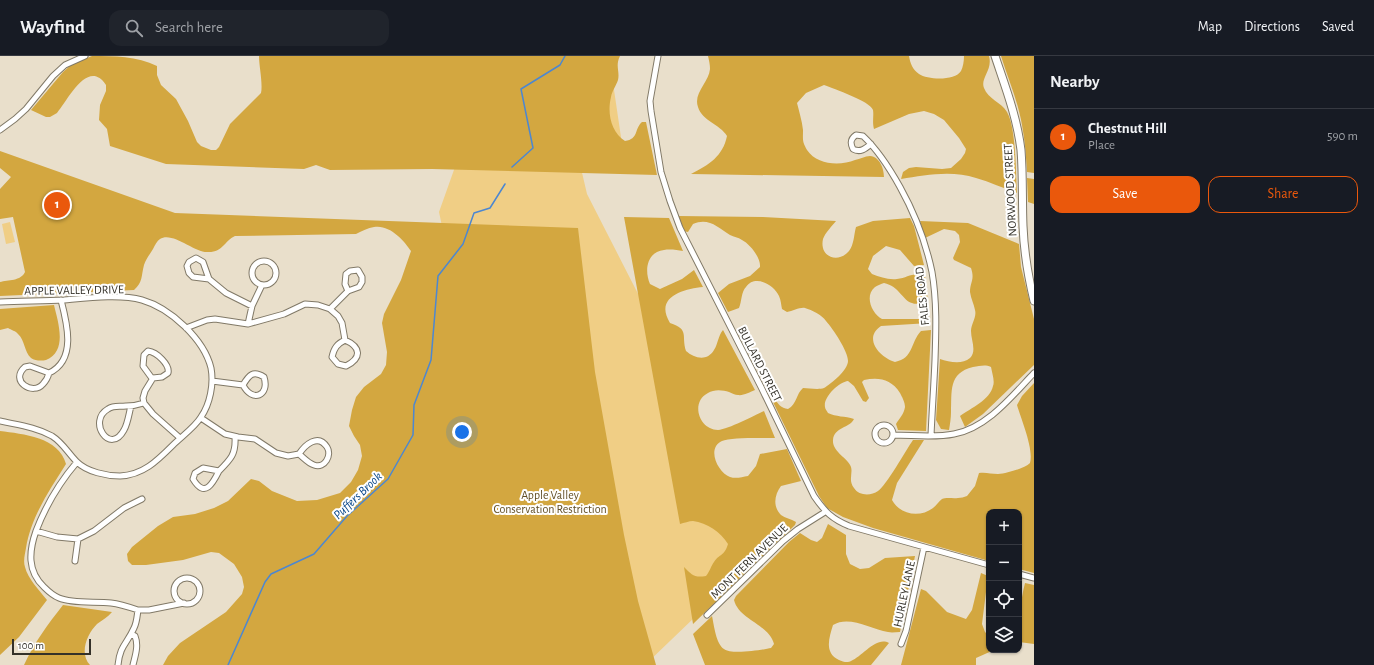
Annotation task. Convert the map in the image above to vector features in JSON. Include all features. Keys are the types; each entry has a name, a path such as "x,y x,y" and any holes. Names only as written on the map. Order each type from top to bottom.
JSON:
{"main road":[{"name":"NORWOOD STREET","path":"995,56 1011,105 1018,134 1022,176 1024,244 1028,275 1034,301"}],"street":[{"path":"0,130 26,109 53,76 65,65 85,56"},
{"name":"BULLARD STREET","path":"658,56 650,101 651,111 661,172 674,215 814,496 825,512 849,526 986,564"},
{"name":"FALES ROAD","path":"871,144 890,168 908,202 919,229 932,272 936,332 931,436"},
{"path":"209,279 194,277 189,273 187,266 189,262 196,258 203,262 209,279 226,293 252,306"},
{"path":"264,261 271,263 276,269 276,278 270,284 262,285 257,283 253,277 253,270 257,263 264,261"},
{"path":"248,324 252,306 262,285"},
{"path":"330,309 348,291"},
{"name":"APPLE VALLEY DRIVE","path":"0,302 98,298 142,300 158,306 186,328 205,354 211,368 212,381 207,405 201,418 153,464 145,470 135,474 120,476 105,474 88,469 77,462 63,445 50,435 31,427 0,421"},
{"path":"49,373 27,366 22,369 19,378 21,383 27,387 36,388 43,385 49,373 61,362 68,346 61,300"},
{"path":"186,328 207,320 215,319 248,324 284,314 305,304 318,305 330,309 338,316 342,323 345,340"},
{"path":"345,340 353,343 357,348 357,356 354,362 346,366 338,364 332,357 334,349 339,343 345,340"},
{"path":"148,351 153,352 169,368 168,373 165,375 153,378 143,366 142,362 144,355 148,351"},
{"path":"254,373 264,377 266,389 262,394 253,395 246,392 243,385 249,376 254,373"},
{"path":"893,435 931,436 955,434 972,428 989,418 1034,373"},
{"path":"153,378 145,391 143,398 144,403 153,414 180,438"},
{"path":"212,381 243,385"},
{"path":"131,406 125,427 121,434 113,439 104,436 101,432 100,425 103,412 113,406 131,406 144,403"},
{"path":"201,418 222,432 235,436 255,439 272,451 283,455 293,456 299,454 304,447 317,440 327,447 328,454 324,464 319,466 315,466 299,454"},
{"path":"219,471 203,468 195,473 193,479 199,486 205,488 212,484 219,471 230,461 235,446 235,436"},
{"path":"77,462 53,493 44,510 36,531 31,550 31,565 37,578 48,590 64,600 112,603 138,610 188,604 195,601 199,595 199,587 195,581 188,578 177,581 174,588 177,600 184,604"},
{"path":"36,531 57,537 78,539 105,524 124,508 142,499"},
{"name":"MONT FERN AVENUE","path":"707,615 783,541 798,529 825,512"},
{"path":"75,560 78,539"},
{"name":"HURLEY LANE","path":"901,644 906,631 924,547"},
{"path":"1022,575 1034,578"},
{"path":"118,665 121,648 131,634 136,623 138,610"},
{"path":"131,634 136,636 137,640 133,665"}],"green space":[{"path":"92,56 133,58 157,66 157,75 161,85 176,99 197,142 201,146 211,150 216,150 219,147 230,124 261,93 262,85 259,56 620,56 618,63 618,80 612,93 610,103 611,122 616,133 625,141 634,136 642,122 646,122 657,175 432,169 330,170 316,165 304,169 166,164 110,146 107,129 99,120 100,105 106,91 106,85 99,78 92,76 85,79 73,91 57,113 50,117 46,117 31,110 63,72 71,65"},
{"name":"Apple Valley Conservation Restriction","path":"609,56 626,171 580,164 587,194 656,329 746,568 645,665 188,665 359,496 446,245 439,212 455,167"},
{"path":"708,56 909,56 912,66 919,74 935,78 947,78 953,77 961,71 964,56 989,56 989,66 983,84 988,95 1007,112 1010,119 1015,151 1017,193 981,180 958,174 938,174 901,179 903,172 909,168 951,168 961,159 966,149 944,120 934,114 924,111 909,114 874,129 873,110 870,107 851,96 824,85 806,93 797,103 803,127 803,138 807,150 817,159 829,163 849,162 866,156 873,157 881,164 884,177 691,174 704,167 719,154 727,136 720,128 703,116 698,107 697,102 699,92 709,74 710,69"},
{"path":"1001,56 1034,56 1034,173 1027,172 1025,143 1020,116"},
{"name":"Apple Valley Conservation Restriction","path":"0,151 175,213 578,228 595,372 624,535 638,601 656,665 163,665 168,656 180,643 226,612 242,594 244,587 242,577 234,564 219,553 211,552 183,560 146,565 132,565 128,561 127,554 132,547 158,526 173,517 195,514 214,508 228,501 251,479 259,481 272,491 297,501 317,500 340,493 351,482 358,470 362,456 360,445 349,426 352,410 356,397 364,387 381,374 386,365 387,352 382,323 384,314 401,280 411,251 396,234 390,230 380,227 370,228 356,234 235,236 220,249 212,252 202,251 177,240 165,237 158,241 147,259 140,281 134,290 0,296 0,282 17,279 25,272 13,217 0,219 0,189 11,177 0,168"},
{"path":"1027,178 1034,179 1034,204 1028,202"},
{"path":"678,216 763,217 836,221 823,239 824,250 830,257 835,258 845,255 851,249 856,227 873,221 910,218 914,226 924,265 914,266 900,250 886,246 873,256 868,269 872,274 890,279 897,279 914,274 925,276 928,302 914,304 909,302 897,290 884,283 875,287 870,295 870,300 872,309 878,317 882,319 929,319 929,323 881,326 873,336 873,341 879,352 889,360 895,362 901,360 909,354 921,331 931,330 926,431 898,430 896,424 904,412 905,405 900,393 889,382 880,379 864,380 862,382 869,398 866,402 863,401 854,386 848,381 836,387 826,399 825,403 825,408 828,413 854,419 852,422 836,432 833,444 851,467 851,482 856,491 862,494 869,494 875,493 882,488 913,440 924,440 897,483 892,500 905,512 916,514 922,513 933,508 942,499 967,496 975,486 979,473 1003,474 1019,469 1030,463 1031,457 1029,442 1017,405 1022,396 1034,383 1034,573 1022,570 1022,509 986,509 986,560 873,528 843,517 827,508 819,496 772,400 774,398 783,408 788,409 791,407 803,388 822,389 839,376 847,365 848,361 846,352 840,340 824,319 814,311 801,308 787,312 782,309 777,292 764,282 754,281 750,283 743,291 739,308 728,312 718,293 729,284 750,276 760,267 757,256 745,242 708,222 698,222 693,224 688,232 683,231"},
{"path":"624,217 669,218 683,251 666,250 658,251 654,254 648,262 647,268 650,284 660,289 682,279 694,270 703,287 680,292 668,301 666,314 670,323 683,331 686,351 700,358 711,354 723,330 755,390 740,395 721,390 708,393 702,397 699,403 699,415 702,421 711,429 718,430 734,425 764,411 775,438 739,438 722,441 717,444 714,454 721,471 730,477 737,478 748,476 756,466 760,454 787,449 801,481 781,486 775,500 776,508 781,515 796,522 795,525 693,624 684,567 694,575 699,577 706,576 716,559 725,551 728,544 718,532 703,524 693,521 680,524"},
{"path":"920,221 968,223 1019,244 1021,267 1034,319 1034,365 983,414 965,427 960,416 984,400 991,391 994,384 994,379 991,367 987,366 973,367 959,374 953,384 949,430 941,429 936,420 940,359 951,362 963,362 972,355 973,349 971,331 975,318 975,308 970,292 972,272 971,268 954,260 953,258 960,242 959,235 955,231 944,229 925,238"},
{"path":"10,222 15,242 6,244 2,224"},
{"path":"54,305 59,328 59,343 53,356 46,360 34,360 31,358 27,353 22,339 16,332 8,328 0,330 0,309"},
{"path":"0,431 39,438 48,442 62,455 66,464 36,515 28,537 24,558 26,571 47,600 19,637 0,655"},
{"path":"828,524 846,535 846,554 850,564 860,569 869,568 885,558 915,556 900,632 888,632 846,621 833,625 829,640 829,649 834,657 842,661 847,662 856,659 874,644 879,642 889,643 871,665 705,665 693,634 712,616 717,639 721,647 724,649 733,652 740,652 771,648 774,644 771,637 737,607 734,600 736,596 789,542 800,533 817,542 822,538"},
{"path":"981,573 986,575 986,592 982,624 986,633 986,653 987,653 976,658 976,665 901,665 921,589 926,591 947,612 966,619 972,610"},
{"path":"1025,583 1034,585 1034,644 1022,642 1022,598"},
{"path":"63,605 112,612 93,628 87,638 85,655 90,665 24,665 32,649"}],"waterway":[{"path":"512,167 533,148 521,89 560,65 565,56"},
{"name":"Puffers Brook","path":"228,665 265,582 271,574 314,554 347,516 388,479 413,435 414,405 431,360 438,276 463,244 474,213 490,208 505,184"}],"place":[{"name":"Chestnut Hill","path":"57,205"}]}
